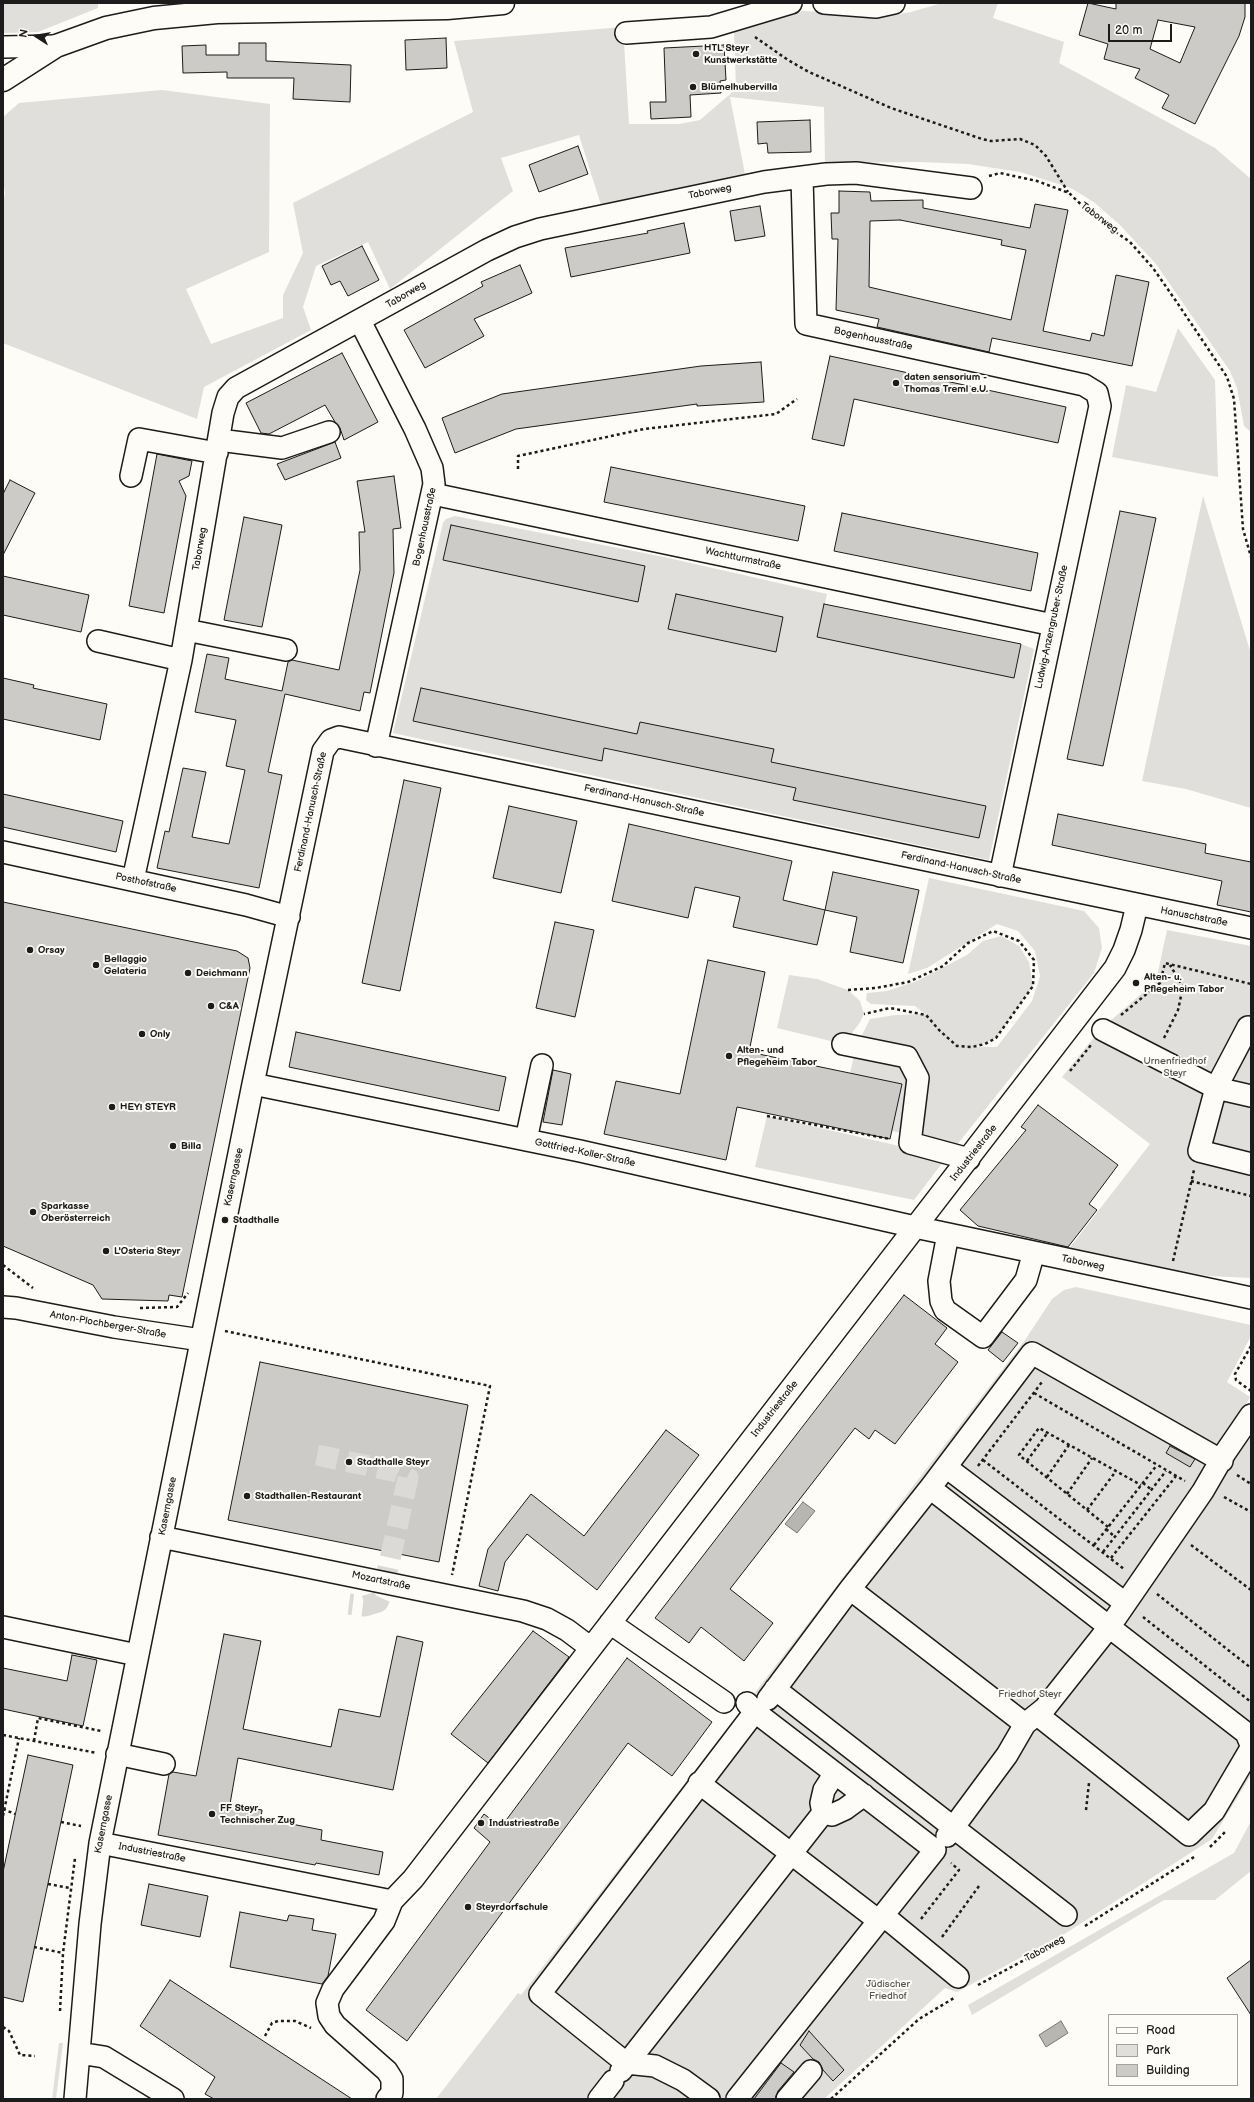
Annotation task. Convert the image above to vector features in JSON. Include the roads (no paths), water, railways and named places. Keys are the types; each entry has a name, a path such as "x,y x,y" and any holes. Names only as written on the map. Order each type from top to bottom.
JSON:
{"main road":[{"path":"3,80 56,46 113,27 154,18 217,8 447,8 503,3"}],"street":[{"path":"626,33 711,27 791,3"},
{"path":"824,3 876,7 894,3"},
{"path":"3,47 56,46"},
{"name":"Taborweg","path":"133,880 181,660 228,397 236,388 487,250 515,237 540,228 689,196 764,182 802,177 856,172 971,188"},
{"name":"Bogenhausstraße","path":"802,177 806,324 1084,385"},
{"name":"Bogenhausstraße","path":"360,321 415,429 432,468 433,494 376,746"},
{"name":"Ludwig-Anzengruber-Straße","path":"1000,876 1100,406 1098,393 1084,385"},
{"path":"131,476 139,439 218,447 282,448 329,432"},
{"name":"Wachtturmstraße","path":"433,494 1053,625"},
{"path":"186,630 286,650"},
{"path":"98,641 181,660"},
{"name":"Ferdinand-Hanusch-Straße","path":"289,917 323,751 331,740 339,737 1136,905"},
{"name":"Posthofstraße","path":"3,852 246,905 289,917"},
{"name":"Hanuschstraße","path":"1136,905 1251,928"},
{"name":"Industriestraße","path":"387,2099 392,2093 392,2079 387,2071 335,2025 329,2016 327,2003 332,1989 384,1921 392,1901 413,1879 1115,968 1132,930 1136,905"},
{"name":"Kaserngasse","path":"75,2099 90,1924 100,1843 202,1333 289,917"},
{"path":"1248,1027 1216,1088 1199,1151 1251,1164"},
{"path":"1103,1030 1216,1088 1251,1096"},
{"path":"843,1044 907,1057 918,1078 910,1143 969,1159"},
{"path":"526,1140 542,1064"},
{"name":"Gottfried-Koller-Straße","path":"253,1084 526,1140 915,1227"},
{"name":"Taborweg","path":"915,1227 1251,1298"},
{"path":"948,1234 939,1281 941,1302 946,1310 982,1337 1026,1280 1034,1252"},
{"name":"Anton-Plochberger-Straße","path":"7,1306 114,1327 202,1333"},
{"path":"620,2072 540,1994 760,1702 930,1488 1032,1353 1222,1461"},
{"path":"737,2099 882,1918 1007,1755 1110,1626 1204,1489 1251,1415"},
{"path":"946,1467 1125,1604"},
{"path":"930,1488 1110,1626 1246,1733 1251,1745"},
{"name":"Mozartstraße","path":"161,1537 523,1611 547,1619 567,1630 591,1648"},
{"path":"850,1590 1038,1717 1189,1835 1214,1811 1251,1748"},
{"path":"610,1623 724,1702"},
{"path":"3,1627 137,1656"},
{"path":"760,1702 835,1773 864,1795 945,1837"},
{"path":"760,1702 945,1837 1073,1926"},
{"path":"118,1754 164,1764"},
{"path":"599,2099 823,1813 821,1803 824,1790 835,1773"},
{"path":"699,1783 791,1853 908,1936 930,1954 962,1987"},
{"path":"823,1813 832,1815 845,1809 864,1795"},
{"name":"Industriestraße","path":"100,1843 392,1901"},
{"path":"79,2053 104,2057 173,2099"},
{"path":"620,2072 655,2066 683,2080 709,2099"},
{"path":"787,2099 811,2071"}],"tunnel":[{"path":"317,1455 397,1472 408,1478 383,1591 378,1602 365,1606 349,1604"}],"place":[{"name":"HTL Steyr Kunstwerkstätte","path":"696,54"},
{"name":"Blümelhubervilla","path":"693,87"},
{"name":"daten sensorium - Thomas Treml e.U.","path":"896,383"},
{"name":"Orsay","path":"30,950"},
{"name":"Bellaggio Gelateria","path":"96,965"},
{"name":"Deichmann","path":"188,973"},
{"name":"Alten- u. Pflegeheim Tabor","path":"1136,983"},
{"name":"C&A","path":"211,1006"},
{"name":"Only","path":"142,1034"},
{"name":"Alten- und Pflegeheim Tabor","path":"729,1056"},
{"name":"HEY! STEYR","path":"112,1107"},
{"name":"Billa","path":"173,1146"},
{"name":"Sparkasse Oberösterreich","path":"33,1212"},
{"name":"Stadthalle","path":"225,1220"},
{"name":"L'Osteria Steyr","path":"106,1251"},
{"name":"Stadthalle Steyr","path":"349,1462"},
{"name":"Stadthallen-Restaurant","path":"247,1496"},
{"name":"FF Steyr Technischer Zug","path":"212,1814"},
{"name":"Industriestraße","path":"481,1823"},
{"name":"Steyrdorfschule","path":"468,1907"}],"park label":[{"name":"Urnenfriedhof Steyr","path":"1175,1066"},
{"name":"Friedhof Steyr","path":"1030,1694"},
{"name":"Jüdischer Friedhof","path":"888,1990"}]}
